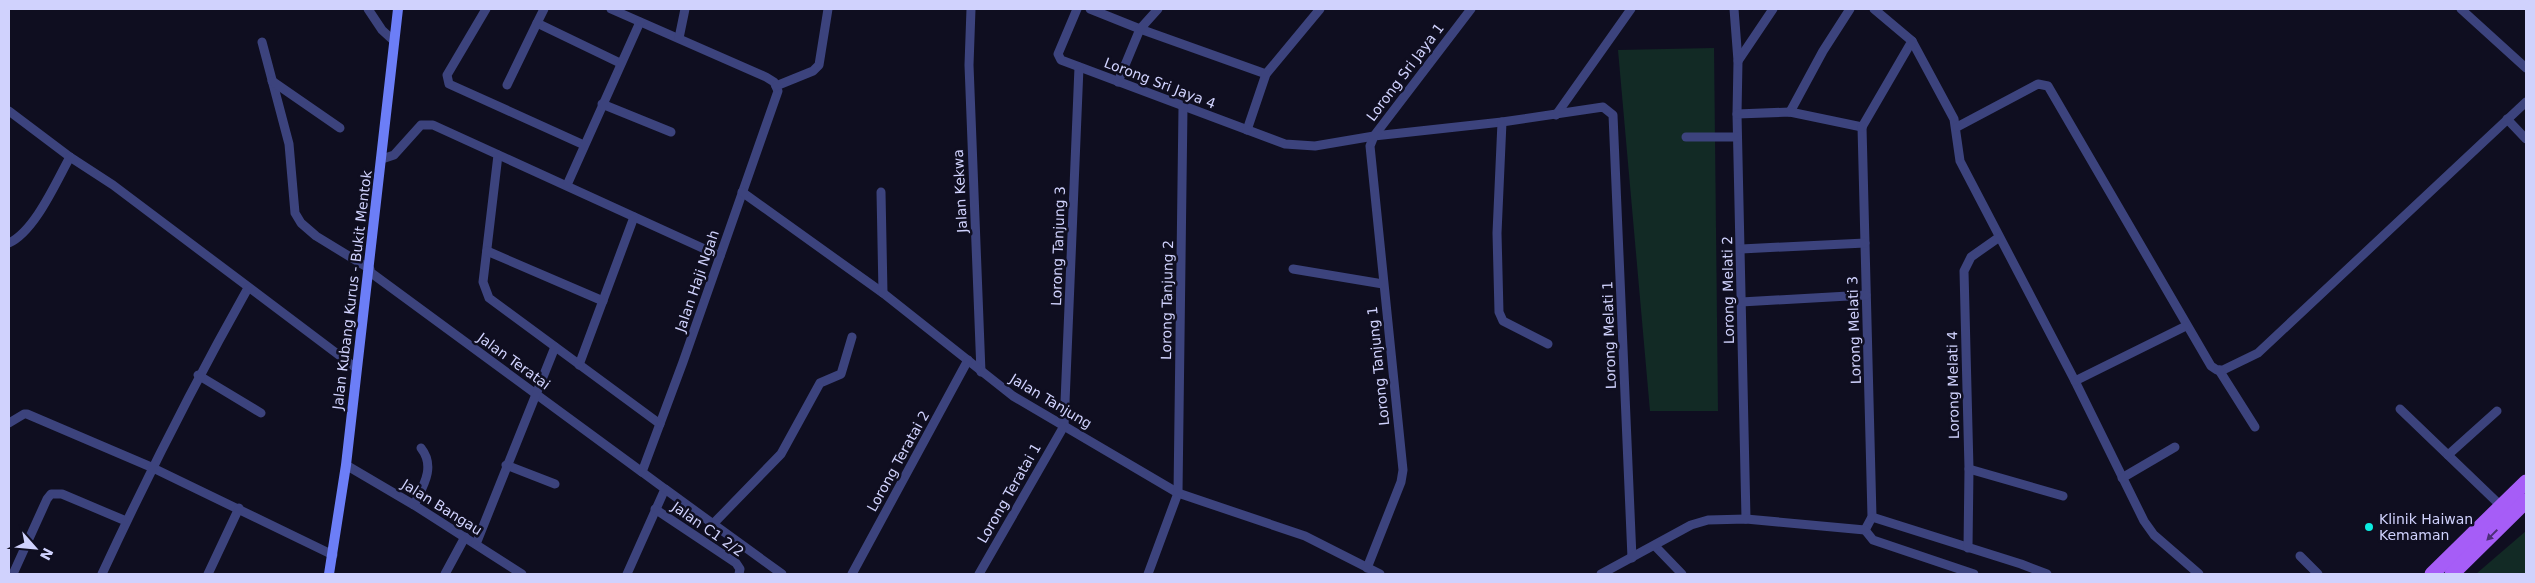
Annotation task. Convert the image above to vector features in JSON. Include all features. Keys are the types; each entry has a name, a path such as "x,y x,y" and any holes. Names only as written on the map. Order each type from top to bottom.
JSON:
{"main road":[{"name":"Jalan Kubang Kurus - Bukit Mentok","path":"329,574 346,465 356,368 370,270 398,9"},
{"path":"2432,574 2526,482"},
{"path":"2454,574 2526,501"}],"street":[{"path":"368,9 382,30 394,42"},
{"path":"486,9 447,75 449,84 584,145"},
{"path":"507,85 544,9"},
{"path":"611,9 640,22 681,30 766,77 776,86 816,69 820,61 828,9"},
{"path":"681,30 685,9"},
{"name":"Jalan Kekwa","path":"971,9 969,66 982,372"},
{"name":"Lorong Sri Jaya 4","path":"1077,9 1058,54 1062,60 1285,144 1303,147 1374,136 1556,115 1603,106 1612,112"},
{"path":"1090,9 1266,74"},
{"path":"1118,82 1140,29 1158,9"},
{"path":"1246,130 1266,74 1320,9"},
{"name":"Lorong Sri Jaya 1","path":"1369,155 1374,136 1471,9"},
{"path":"1556,115 1631,9"},
{"name":"Lorong Melati 2","path":"1734,9 1738,61 1737,114 1746,519"},
{"path":"1738,61 1773,9"},
{"path":"1790,112 1823,51 1850,9"},
{"path":"1874,9 1912,41 1954,119 1957,127 1960,161 1998,238 2075,381 2148,529 2198,574"},
{"path":"2461,9 2526,68"},
{"path":"566,185 640,22"},
{"path":"537,23 620,64"},
{"path":"1737,114 1790,112 1862,128 1912,41"},
{"name":"Jalan Teratai","path":"262,42 289,144 295,213 301,223 316,236 370,270 642,472"},
{"name":"Lorong Tanjung 3","path":"1064,426 1079,67"},
{"path":"272,81 340,128"},
{"path":"1957,127 2038,84 2048,86 2186,326 2211,366 2220,370 2255,427"},
{"name":"Jalan Haji Ngah","path":"642,472 777,97 776,86"},
{"path":"2220,370 2258,353 2526,102"},
{"path":"602,104 671,132"},
{"name":"Lorong Tanjung 2","path":"1148,574 1178,493 1183,107"},
{"path":"9,111 70,157 113,186 356,368"},
{"name":"Lorong Melati 1","path":"1612,112 1632,558"},
{"path":"2507,119 2526,139"},
{"path":"1502,122 1498,232 1499,312 1503,321 1548,344"},
{"path":"382,159 394,155 421,125 434,125 720,256"},
{"name":"Lorong Melati 3","path":"1862,128 1872,517"},
{"path":"1686,137 1738,136"},
{"path":"498,155 484,282 489,298 660,424"},
{"name":"Lorong Tanjung 1","path":"1368,568 1401,482 1403,470 1369,155"},
{"path":"9,243 32,221 70,157"},
{"name":"Jalan Tanjung","path":"742,192 882,293 1013,396 1178,493 1296,532 1380,574"},
{"path":"881,192 882,293"},
{"path":"579,365 634,216"},
{"name":"Lorong Melati 4","path":"1968,548 1964,271 1971,257 1998,238"},
{"path":"1741,249 1865,243"},
{"path":"487,251 602,301"},
{"path":"1293,269 1383,284"},
{"path":"102,574 151,467 198,375 248,288"},
{"path":"1741,302 1866,295"},
{"path":"2075,381 2186,326"},
{"path":"713,524 781,454 820,383 841,374 852,336"},
{"path":"476,544 534,393 555,347"},
{"name":"Lorong Teratai 2","path":"852,574 968,360"},
{"path":"198,375 262,413"},
{"path":"2400,409 2501,506"},
{"path":"2448,455 2497,411"},
{"path":"9,423 27,414 151,467 333,555"},
{"name":"Lorong Teratai 1","path":"978,574 1064,426"},
{"path":"414,505 429,467 426,455 420,448"},
{"path":"2122,478 2175,448"},
{"name":"Jalan Bangau","path":"346,465 466,537 522,574"},
{"path":"506,465 555,484"},
{"path":"1968,469 2063,496"},
{"path":"642,472 782,574"},
{"path":"627,574 665,490"},
{"path":"13,574 46,499 51,494 62,494 126,521"},
{"path":"208,574 239,508"},
{"name":"Jalan C1 2/2","path":"655,509 736,563 740,569 739,574"},
{"path":"1864,530 1872,517 2047,574"},
{"path":"1601,574 1700,522 1746,519 1864,530 1873,540 1974,574"},
{"path":"445,574 466,537"},
{"path":"1655,546 1682,574"},
{"path":"2300,556 2318,574"}],"green space":[{"path":"1714,48 1718,411 1650,411 1618,50"},
{"path":"2526,531 2526,574 2476,574"}],"place":[{"name":"Klinik Haiwan Kemaman","path":"2369,527"}]}
